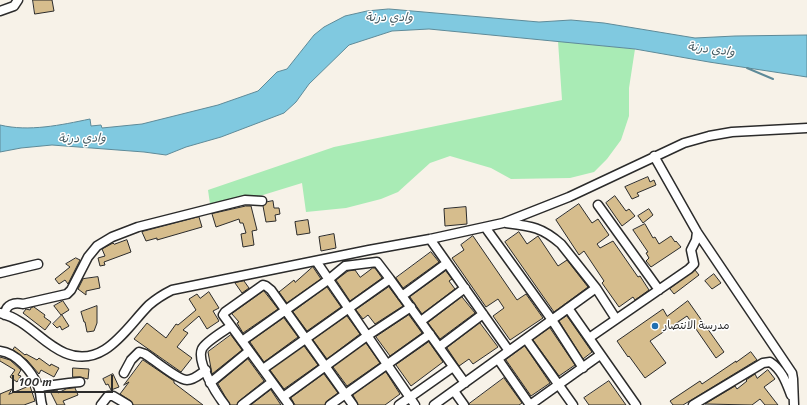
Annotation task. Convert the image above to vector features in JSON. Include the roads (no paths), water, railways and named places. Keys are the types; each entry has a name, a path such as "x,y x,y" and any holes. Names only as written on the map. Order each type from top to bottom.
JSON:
{"street":[{"path":"0,11 14,6 18,0"},
{"path":"262,200 245,200 138,227 112,237 97,246 88,257 68,294 24,304 17,302 8,306 3,314 27,326 64,353 74,356 94,355 104,351 112,345 150,304 172,290 503,223 569,197 684,143 709,136 753,130 807,128"},
{"path":"654,156 697,232 792,373 793,404"},
{"path":"598,205 659,290"},
{"path":"503,223 539,228 548,233 561,244 596,288 616,319"},
{"path":"485,227 552,320 583,368"},
{"path":"589,338 694,264 691,250 696,240 697,232"},
{"path":"430,239 509,351"},
{"path":"316,261 415,405"},
{"path":"242,341 328,280 345,266 377,262 465,383"},
{"path":"402,296 447,263"},
{"path":"0,273 38,264"},
{"path":"263,369 390,279"},
{"path":"289,405 223,315 263,285 269,288 284,311 353,405"},
{"path":"421,321 465,288"},
{"path":"434,405 596,288"},
{"path":"283,397 410,307"},
{"path":"568,308 636,405"},
{"path":"439,347 483,314"},
{"path":"214,405 223,402 210,383 201,353 204,346 231,326"},
{"path":"330,405 430,334"},
{"path":"526,339 573,405"},
{"path":"210,383 249,350"},
{"path":"0,351 10,354 29,370 39,387 42,405"},
{"path":"124,373 131,360 139,352 145,354 180,378 188,380 196,378 206,370"},
{"path":"498,359 530,405 600,355"},
{"path":"692,405 763,363 770,362 775,365 785,379 793,404"},
{"path":"399,405 453,367"},
{"path":"39,387 80,382"},
{"path":"242,405 272,382"},
{"path":"454,391 464,405"},
{"path":"101,405 108,396 113,396 128,405"}],"water":[{"name":"وادي درنة","path":"389,9 539,22 571,20 604,23 695,38 807,35 807,77 635,49 429,29 392,31 349,45 309,84 296,102 284,113 221,137 186,147 166,155 52,145 0,152 0,125 34,128 90,119 91,126 101,125 102,128 142,124 218,105 258,91 277,72 287,69 314,35 324,27 345,16 367,11"}],"waterway":[{"path":"747,68 773,79"}],"place":[{"name":"مدرسة الانتصار","path":"655,326"}]}
